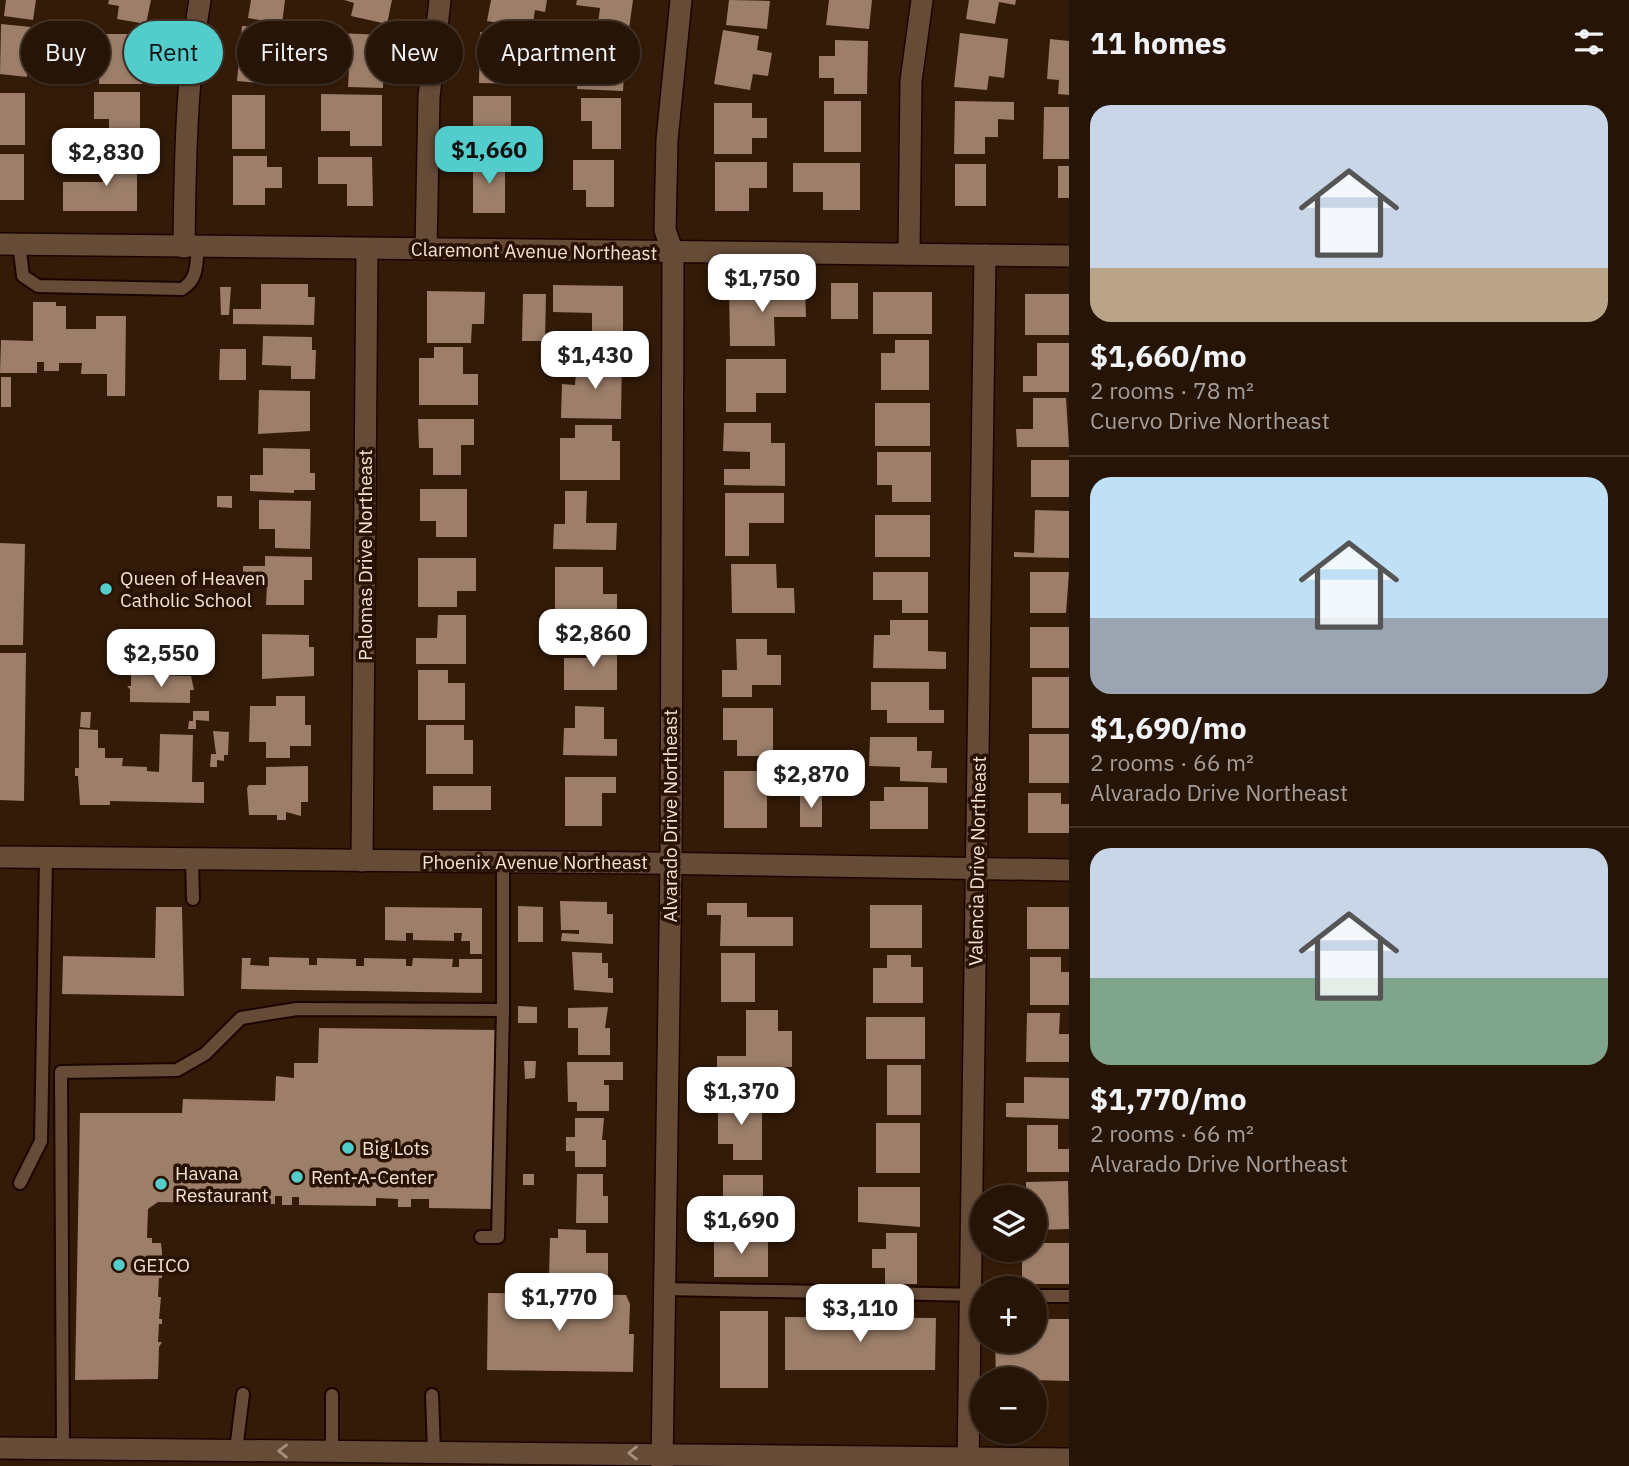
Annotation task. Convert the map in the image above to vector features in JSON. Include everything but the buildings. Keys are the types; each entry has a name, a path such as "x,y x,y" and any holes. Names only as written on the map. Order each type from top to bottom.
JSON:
{"street":[{"path":"191,247 184,149 200,0"},
{"path":"426,249 429,97 440,0"},
{"name":"Alvarado Drive Northeast","path":"662,1459 671,863 673,253 665,230 667,140 681,0"},
{"path":"909,254 911,82 922,0"},
{"name":"Claremont Avenue Northeast","path":"9,244 1069,256"},
{"name":"Palomas Drive Northeast","path":"362,861 367,249"},
{"name":"Valencia Drive Northeast","path":"976,1276 976,869 985,256"},
{"name":"Phoenix Avenue Northeast","path":"0,858 671,863 1069,870"},
{"name":"Valencia Drive Northeast","path":"968,1462 973,1353"},
{"path":"0,1448 56,1454 332,1451 358,1459 434,1452 662,1459 968,1462 1069,1459"}],"lane":[{"path":"9,244 23,276 29,283 38,286 182,289 191,283 195,274 191,247"},
{"path":"20,1183 41,1141 46,858"},
{"path":"192,859 192,899"},
{"path":"481,1237 498,1237 503,862"},
{"path":"56,1454 61,1072 177,1070 205,1054 241,1018 297,1009 503,1010"},
{"path":"664,1289 970,1295"},
{"path":"1047,1296 1069,1296"},
{"path":"236,1450 243,1394"},
{"path":"332,1395 332,1451"},
{"path":"432,1395 434,1452"}],"place":[{"name":"Queen of Heaven Catholic School","path":"106,589"},
{"name":"Big Lots","path":"348,1148"},
{"name":"Rent-A-Center","path":"297,1177"},
{"name":"Havana Restaurant","path":"161,1184"},
{"name":"GEICO","path":"119,1265"}]}
